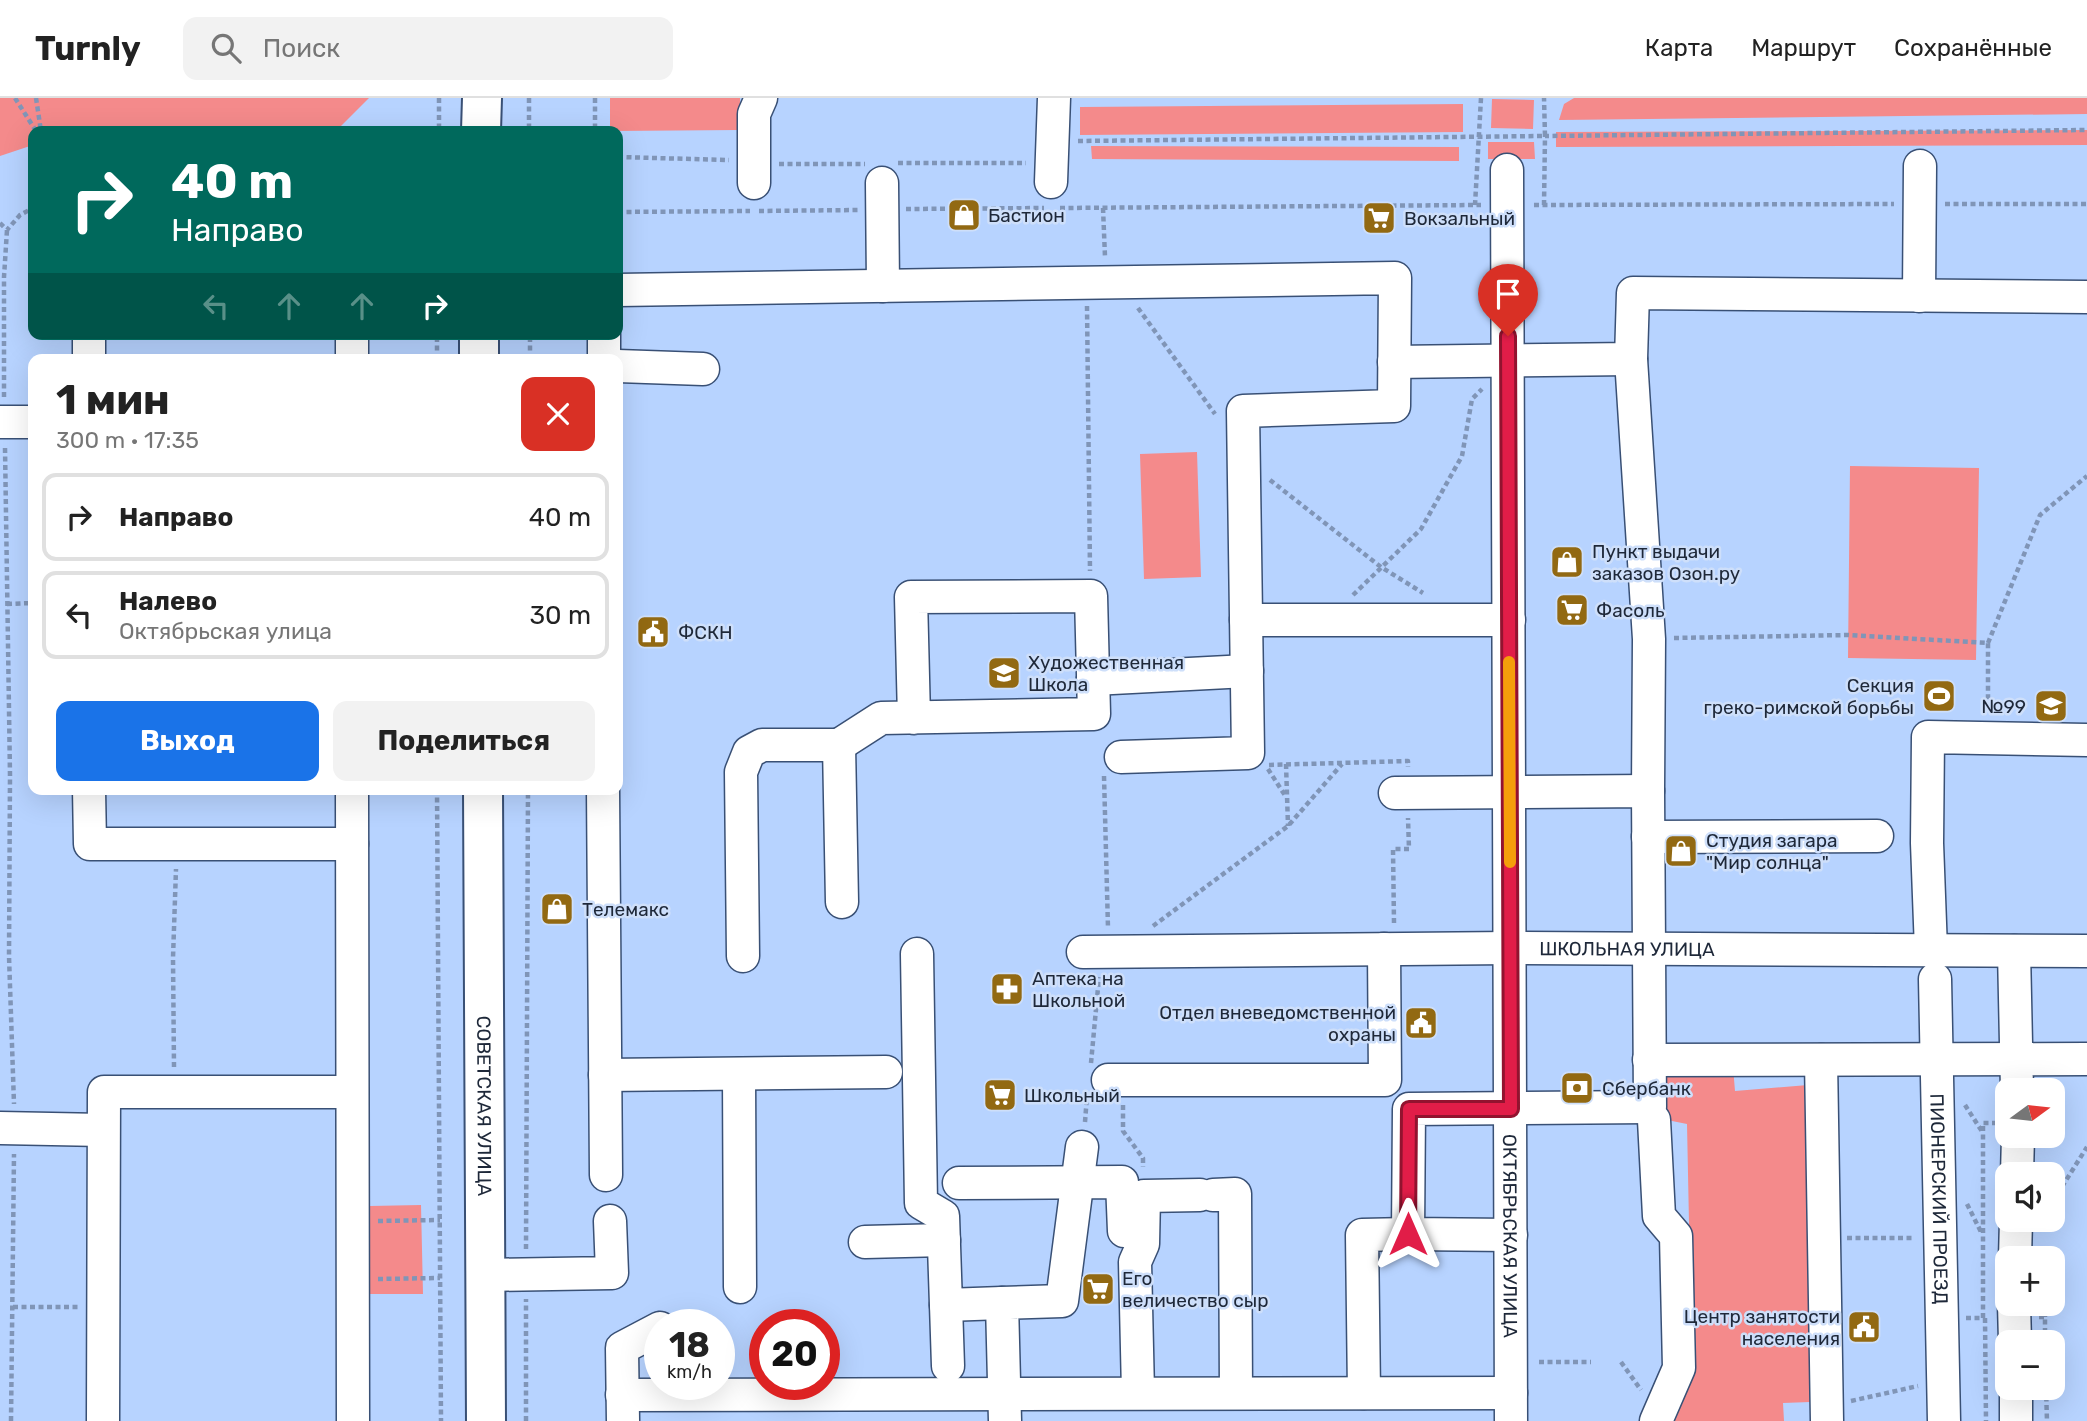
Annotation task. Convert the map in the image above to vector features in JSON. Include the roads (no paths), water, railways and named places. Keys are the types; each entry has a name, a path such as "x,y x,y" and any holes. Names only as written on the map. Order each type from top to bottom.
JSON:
{"main road":[{"path":"481,126 482,98"},
{"name":"СОВЕТСКАЯ УЛИЦА","path":"483,795 486,1421"}],"street":[{"path":"761,98 754,114 766,174"},
{"path":"1051,182 1054,98"},
{"path":"1919,296 1920,166"},
{"path":"881,170 883,286"},
{"name":"ОКТЯБРЬСКАЯ УЛИЦА","path":"1507,170 1497,373 1509,620 1511,1407"},
{"path":"623,290 1395,278 1394,406 1243,411 1246,455 1247,671 1257,759 1113,765"},
{"path":"1409,1109 1650,1107 1648,639 1631,359 1633,293 2087,297"},
{"path":"1394,362 1497,373 1631,359"},
{"path":"623,366 703,369"},
{"path":"743,956 741,772 749,752 762,745 839,745 881,718 914,718 1094,714 1091,596 911,597 914,718"},
{"path":"1246,620 1509,620"},
{"path":"1093,679 1247,671"},
{"name":"ПИОНЕРСКИЙ ПРОЕЗД","path":"1944,1421 1937,1060 1927,843 1928,737 2087,740"},
{"path":"839,745 842,902"},
{"path":"1401,793 1648,791"},
{"path":"89,795 90,844 352,844"},
{"path":"352,795 353,1421"},
{"path":"603,795 606,1175"},
{"path":"1648,837 1877,836"},
{"path":"1389,937 1385,1080 1409,1109 1408,1234"},
{"name":"ШКОЛЬНАЯ УЛИЦА","path":"1097,944 1281,950 1389,937 1510,948 1649,948 1933,964 2014,951 2087,951"},
{"path":"2014,951 2017,1078"},
{"path":"917,954 921,1203 943,1216 948,1366"},
{"path":"1649,1060 2087,1059"},
{"path":"1821,1060 1826,1413"},
{"path":"605,1075 886,1072"},
{"path":"739,1074 740,1287"},
{"path":"1102,1080 1385,1080"},
{"path":"103,1421 104,1092 352,1092"},
{"path":"1654,1120 1659,1216 1676,1236 1679,1368 1656,1421"},
{"path":"7,1128 103,1130"},
{"path":"946,1306 1062,1301 1082,1147"},
{"path":"959,1183 1122,1182 1124,1237 1135,1262 1138,1392"},
{"path":"1135,1262 1143,1244 1144,1196 1235,1194 1236,1393"},
{"path":"486,1275 612,1273 610,1221"},
{"path":"1364,1393 1362,1235 1511,1235"},
{"path":"865,1242 944,1240"},
{"path":"1002,1303 1005,1407"},
{"path":"644,1336 622,1348 622,1408 1005,1407 1138,1392 1364,1393 1417,1407 1511,1407"},
{"path":"2016,1400 2016,1421"}],"place":[{"name":"Бастион","path":"964,215"},
{"name":"Вокзальный","path":"1379,218"},
{"name":"Пункт выдачи заказов Озон.ру","path":"1567,562"},
{"name":"Фасоль","path":"1572,610"},
{"name":"ФСКН","path":"653,632"},
{"name":"Художественная Школа","path":"1004,673"},
{"name":"Секция греко-римской борьбы","path":"1939,696"},
{"name":"№99","path":"2051,706"},
{"name":"Студия загара \"Мир солнца\"","path":"1681,851"},
{"name":"Телемакс","path":"557,909"},
{"name":"Аптека на Школьной","path":"1007,989"},
{"name":"Отдел вневедомственной охраны","path":"1421,1023"},
{"name":"Сбербанк","path":"1577,1088"},
{"name":"Школьный","path":"1000,1095"},
{"name":"Его величество сыр","path":"1098,1289"},
{"name":"Центр занятости населения","path":"1864,1327"}]}
